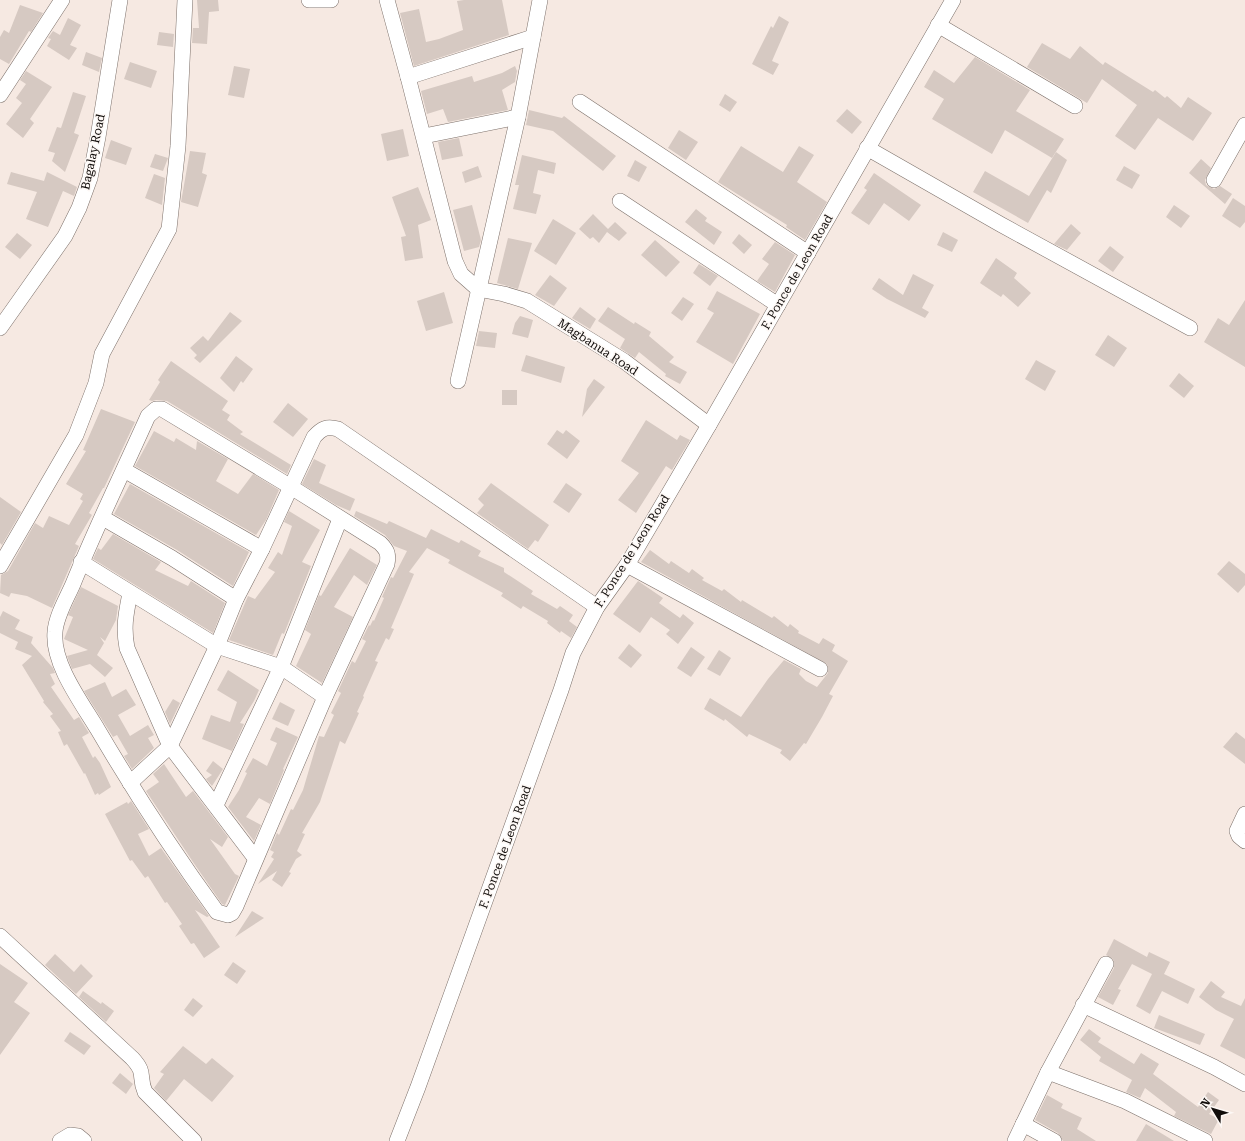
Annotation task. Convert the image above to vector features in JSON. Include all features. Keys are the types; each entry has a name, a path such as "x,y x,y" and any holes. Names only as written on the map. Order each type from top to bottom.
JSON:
{"street":[{"path":"0,95 6,75 62,0"},
{"name":"Bagalay Road","path":"0,328 65,236 79,208 90,178 120,0"},
{"path":"0,566 76,435 96,383 102,354 169,229 178,146 185,0"},
{"path":"309,0 331,0"},
{"path":"387,0 424,136 455,261 461,274 478,289"},
{"path":"458,381 518,117 540,0"},
{"name":"F. Ponce de Leon Road","path":"397,1141 445,1012 573,653 597,607 626,565 709,425 953,0"},
{"path":"938,25 1075,106"},
{"path":"408,76 533,37"},
{"path":"580,102 808,253"},
{"path":"424,136 518,117"},
{"path":"1214,180 1245,124"},
{"path":"867,148 1000,224 1190,328"},
{"path":"620,201 778,305"},
{"name":"Magbanua Road","path":"478,289 504,294 527,301 624,361 709,425"},
{"path":"156,408 162,409 291,487 380,543 389,556 387,564 325,697 232,913 224,915 217,912 174,852 130,783 66,676 56,648 55,632 58,620 81,562 103,518 148,416 156,408"},
{"path":"130,783 170,746 217,646 236,599 262,549 314,437 322,428 330,427 338,429 597,607"},
{"path":"124,470 262,549"},
{"path":"103,518 172,558 236,599"},
{"path":"216,805 281,667 340,519"},
{"path":"81,562 217,646 281,667 325,697"},
{"path":"626,565 820,669"},
{"path":"130,593 124,626 127,648 170,746 256,858"},
{"path":"1245,814 1237,831 1239,836 1245,841"},
{"path":"0,936 135,1062 141,1069 144,1092 194,1141"},
{"path":"1015,1141 1048,1072 1106,964"},
{"path":"1083,1005 1214,1067 1245,1084"},
{"path":"1048,1072 1125,1101 1205,1141"},
{"path":"1023,1124 1054,1141"},
{"path":"60,1141 70,1135 78,1136 84,1141"}],"building":[{"path":"197,0 218,0 219,11 209,12 207,44 192,43 193,28 199,28"},
{"path":"502,0 509,35 414,66 400,13 419,9 426,42 463,30 457,1"},
{"path":"20,5 43,13 31,32 29,31 9,64 0,59 0,37 4,30 9,33"},
{"path":"779,16 789,22 772,61 779,64 773,75 752,64 771,26 773,28"},
{"path":"68,18 81,25 70,45 77,48 69,60 47,46 51,39 48,38 53,31 60,35"},
{"path":"159,32 174,34 173,47 157,45"},
{"path":"1042,43 1070,59 1080,46 1103,65 1105,62 1153,92 1155,90 1165,98 1167,96 1181,108 1188,97 1212,113 1193,141 1158,118 1135,150 1115,136 1137,105 1102,79 1087,103 1027,67"},
{"path":"86,52 102,58 99,72 82,65"},
{"path":"975,57 1030,90 1016,111 1064,139 1052,158 1005,130 992,154 932,119 944,99 924,87 934,70 954,83"},
{"path":"130,62 157,71 151,88 124,79"},
{"path":"234,66 250,69 244,98 228,95"},
{"path":"515,66 517,71 515,82 502,90 508,110 448,122 443,109 427,114 421,91 472,76 474,82 502,73"},
{"path":"26,71 52,87 30,119 34,123 23,138 6,124 22,103 16,98 26,84 20,80"},
{"path":"73,92 86,96 74,133 79,135 65,172 52,161 55,153 48,151 57,127 61,128"},
{"path":"725,94 737,102 730,112 719,105"},
{"path":"847,109 862,122 852,134 836,121"},
{"path":"529,110 562,118 564,116 616,156 603,171 553,131 526,125"},
{"path":"403,129 409,156 387,161 381,134"},
{"path":"679,130 698,142 686,160 668,148"},
{"path":"459,138 463,156 442,160 438,142"},
{"path":"111,140 132,148 126,165 105,158"},
{"path":"741,146 783,172 799,146 814,155 797,182 827,202 805,240 786,227 787,225 718,182"},
{"path":"190,151 206,153 202,173 207,175 198,207 181,202"},
{"path":"1056,152 1067,160 1051,193 1047,190 1028,223 973,192 985,171 1029,196"},
{"path":"155,154 168,158 163,171 150,167"},
{"path":"522,155 556,163 554,174 538,170 533,193 541,195 536,214 513,209 519,185 515,185"},
{"path":"1201,159 1211,168 1205,180 1206,185 1214,189 1220,186 1232,194 1225,204 1189,173"},
{"path":"635,160 647,167 639,182 627,176"},
{"path":"478,166 482,177 465,183 462,172"},
{"path":"1124,166 1140,175 1132,189 1116,180"},
{"path":"11,172 44,181 47,172 77,187 74,196 63,191 48,227 26,219 37,192 7,184"},
{"path":"874,173 921,205 909,221 884,203 869,225 851,213 867,190 864,188"},
{"path":"154,174 165,178 162,205 145,198"},
{"path":"418,187 431,220 418,225 423,258 405,261 401,237 406,236 392,197"},
{"path":"1233,198 1245,206 1245,222 1240,228 1222,216"},
{"path":"472,205 481,240 479,247 464,251 453,210"},
{"path":"1174,205 1190,216 1181,228 1166,217"},
{"path":"696,209 707,218 705,221 722,232 714,245 685,222"},
{"path":"593,214 608,229 615,222 627,233 619,241 607,232 599,243 593,237 590,239 579,229"},
{"path":"553,219 576,233 556,265 534,251"},
{"path":"1071,224 1081,233 1067,250 1054,244"},
{"path":"943,232 958,240 952,252 937,245"},
{"path":"17,233 32,245 20,259 5,247"},
{"path":"739,234 752,245 744,254 732,243"},
{"path":"508,238 532,243 518,289 497,283"},
{"path":"655,240 680,262 666,277 641,255"},
{"path":"775,242 795,255 775,292 757,281 769,264 762,259"},
{"path":"1110,246 1124,257 1113,272 1098,261"},
{"path":"996,258 1017,273 1014,278 1031,293 1018,307 1003,294 1001,297 980,283"},
{"path":"699,264 718,276 710,286 693,273"},
{"path":"913,274 934,285 922,308 929,312 925,318 887,299 872,289 879,278 903,295"},
{"path":"550,275 567,288 554,306 535,295"},
{"path":"717,291 760,314 733,364 696,342 714,313 707,309"},
{"path":"444,292 453,323 426,331 417,301"},
{"path":"683,297 694,304 682,321 671,313"},
{"path":"1245,300 1245,367 1204,342 1218,318 1229,325"},
{"path":"580,307 596,319 590,329 572,318"},
{"path":"608,307 634,324 635,322 651,332 649,336 674,357 669,362 687,372 680,384 665,376 666,374 639,352 635,358 620,348 625,339 598,321"},
{"path":"230,312 242,321 200,363 194,358 197,355 190,348 203,336 208,341"},
{"path":"520,316 533,320 528,338 512,334 515,323"},
{"path":"479,331 497,333 495,348 476,346"},
{"path":"1108,335 1127,348 1114,367 1095,355"},
{"path":"526,355 565,367 561,383 521,371"},
{"path":"236,356 253,369 243,383 241,381 234,392 220,378"},
{"path":"1036,360 1056,371 1045,391 1025,379"},
{"path":"171,361 228,401 222,410 230,415 227,420 243,432 240,434 291,465 287,474 167,401 149,400 160,382 158,380"},
{"path":"1179,373 1194,386 1184,398 1169,386"},
{"path":"594,379 605,387 582,417 587,389"},
{"path":"502,390 517,390 517,405 502,405"},
{"path":"288,403 308,419 293,437 273,422"},
{"path":"101,409 135,422 104,488 89,513 92,515 75,544 79,546 52,608 27,596 11,593 9,597 0,593 1,575 8,571 35,523 43,528 49,516 69,525 83,501 80,499 83,494 66,484 86,451 83,450"},
{"path":"646,420 677,440 680,435 690,440 672,470 666,466 636,513 618,500 639,473 621,461"},
{"path":"557,430 563,434 566,430 580,441 567,459 547,444"},
{"path":"154,431 174,442 176,438 196,450 197,441 228,459 216,481 238,494 253,474 279,490 266,520 256,535 135,466"},
{"path":"314,459 326,465 319,483 355,499 350,511 336,505 302,484"},
{"path":"491,483 549,525 538,542 535,540 528,549 477,513 484,505 478,499"},
{"path":"566,483 582,494 569,513 553,502"},
{"path":"130,484 249,552 233,586 177,550 114,514"},
{"path":"0,497 21,512 2,545 0,543"},
{"path":"289,511 320,530 302,562 311,566 284,634 282,633 273,655 229,640 248,596 255,599 275,572 268,568 278,552 282,555 292,526 284,522"},
{"path":"356,511 387,524 389,521 426,538 431,529 459,543 461,540 481,551 478,556 504,568 504,572 533,591 531,594 557,609 560,606 573,615 569,621 577,627 571,638 561,631 560,633 547,623 548,621 523,606 521,609 501,596 503,593 448,563 450,560 427,548 409,572 414,574 391,628 394,629 389,640 386,638 375,661 378,662 357,712 359,713 345,744 340,741 320,802 302,833 305,834 297,851 302,855 296,859 289,872 291,873 282,887 272,880 277,871 258,884 274,859 271,857 274,852 270,850 277,833 279,835 291,809 293,810 303,790 319,736 324,737 334,715 331,713 341,693 338,691 352,661 355,663 366,641 362,639 369,625 370,626 373,620 374,621 391,577 393,578 407,551 394,546 385,535 354,516"},
{"path":"113,534 161,562 155,570 188,586 191,581 225,603 213,633 93,559 98,548 101,550"},
{"path":"350,548 377,565 367,585 354,575 334,607 353,617 322,683 296,666 311,634 305,630 319,595 321,596"},
{"path":"650,550 669,564 671,561 689,573 692,569 704,578 702,580 722,591 724,589 741,602 742,600 772,618 774,616 788,627 790,624 799,631 798,633 819,644 823,638 835,645 832,651 848,661 829,694 833,696 822,717 806,744 804,743 790,761 780,753 782,750 749,734 747,737 725,719 724,721 704,709 710,698 741,717 768,679 784,660 801,669 799,674 806,681 817,687 828,673 827,664 641,562"},
{"path":"1229,561 1245,574 1245,585 1238,593 1217,574"},
{"path":"638,581 663,598 659,603 680,618 683,614 694,623 678,644 666,634 670,630 651,617 640,633 613,614"},
{"path":"81,587 118,606 116,620 105,641 100,637 104,643 97,655 113,668 105,677 90,664 72,669 67,656 88,650 64,639 73,617 68,615"},
{"path":"3,611 20,620 15,629 33,637 31,643 53,668 55,673 50,674 55,684 51,687 74,720 79,717 89,733 82,737 93,758 95,756 100,763 111,787 99,795 98,793 95,795 85,773 84,774 67,744 64,746 58,732 61,731 50,716 53,714 43,702 44,701 22,665 32,656 15,649 18,642 0,633 0,617"},
{"path":"629,644 642,655 631,668 618,658"},
{"path":"691,647 705,657 691,677 677,668"},
{"path":"719,650 731,658 720,676 707,669"},
{"path":"228,670 259,690 240,723 244,724 232,751 202,739 211,715 230,722 237,702 217,690"},
{"path":"105,682 112,697 126,689 136,705 118,715 130,736 148,725 154,735 148,738 154,748 132,769 124,756 128,754 117,735 113,737 84,691"},
{"path":"173,699 180,703 170,724 165,712"},
{"path":"280,702 295,710 288,726 272,719"},
{"path":"276,727 298,737 283,769 284,770 270,804 259,798 246,817 261,825 254,841 228,807 239,790 247,773 245,772 253,758 267,766 277,743 270,740"},
{"path":"1236,732 1245,739 1245,764 1223,747"},
{"path":"213,761 223,769 212,786 206,779 212,775 206,771"},
{"path":"164,764 186,797 193,791 228,837 222,847 210,839 235,874 239,876 225,905 222,904 146,791 159,782 153,774"},
{"path":"131,801 149,829 138,834 149,856 161,848 209,916 207,917 195,910 220,947 204,958 194,943 191,944 179,926 182,924 167,902 165,903 148,876 145,878 132,860 130,861 105,814 127,802 128,804"},
{"path":"252,911 264,918 235,937"},
{"path":"1114,939 1147,957 1149,952 1170,962 1164,974 1195,989 1188,1004 1162,991 1150,1014 1136,1006 1152,974 1132,964 1118,989 1121,990 1113,1005 1098,997 1114,968 1113,959 1106,955"},
{"path":"55,954 74,972 81,964 93,976 76,994 45,965"},
{"path":"233,962 246,971 237,984 224,975"},
{"path":"0,964 28,983 14,1002 30,1013 0,1055"},
{"path":"1211,981 1225,992 1221,997 1241,1006 1245,998 1245,1059 1220,1046 1234,1019 1216,1010 1199,997"},
{"path":"83,991 114,1011 106,1022 79,997"},
{"path":"193,998 203,1006 193,1017 184,1010"},
{"path":"1159,1015 1205,1034 1200,1045 1154,1028"},
{"path":"1089,1029 1101,1038 1098,1042 1134,1064 1141,1053 1159,1064 1153,1074 1198,1107 1208,1092 1219,1100 1209,1114 1219,1119 1211,1134 1174,1116 1176,1112 1145,1088 1140,1098 1126,1092 1132,1080 1099,1061 1101,1057 1080,1040"},
{"path":"70,1032 91,1046 84,1055 64,1041"},
{"path":"183,1046 206,1064 212,1058 234,1076 212,1102 184,1079 166,1101 154,1088 164,1074 160,1072"},
{"path":"120,1073 133,1084 126,1094 112,1083"},
{"path":"1047,1095 1063,1104 1061,1108 1082,1118 1077,1129 1096,1141 1063,1141 1058,1133 1035,1120"},
{"path":"1146,1124 1174,1141 1136,1141"}]}
